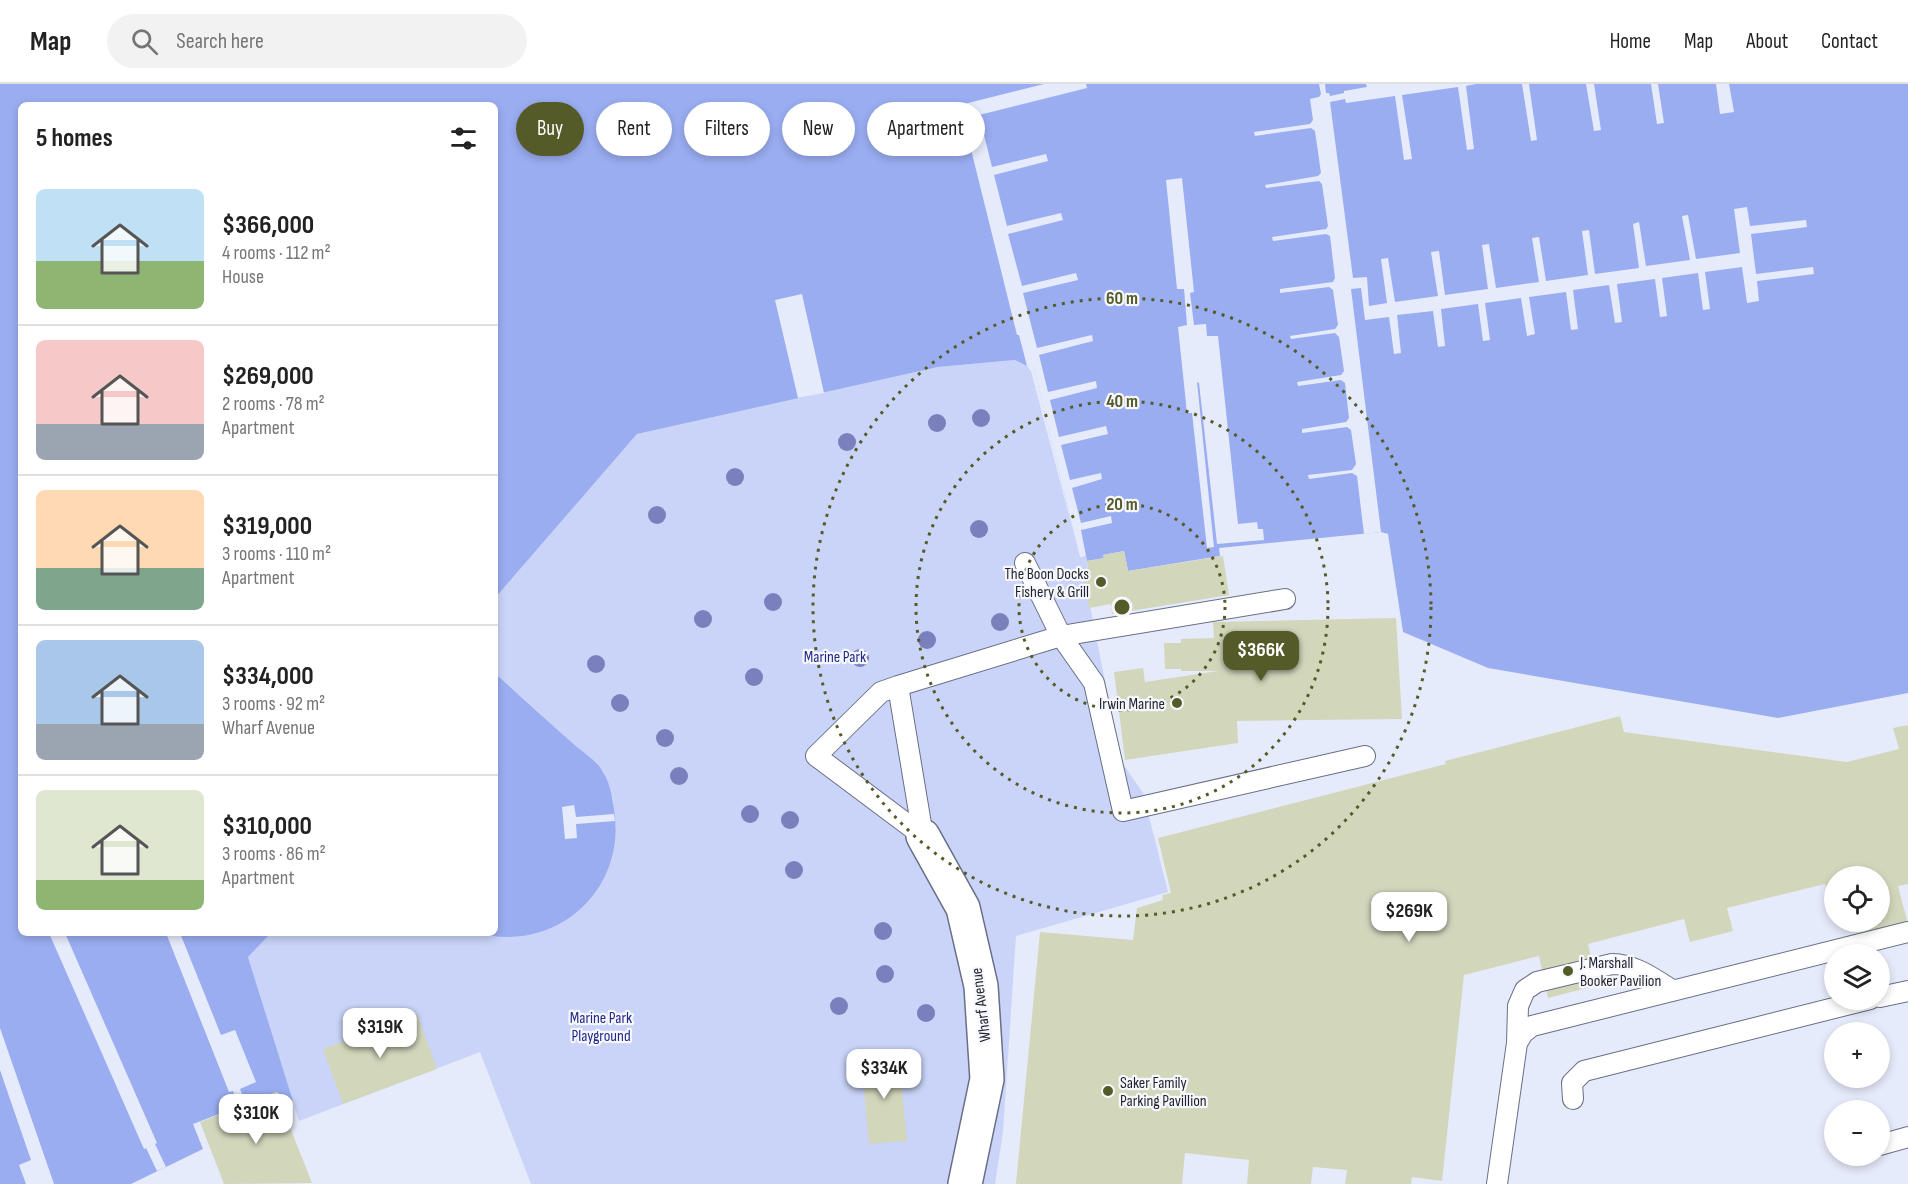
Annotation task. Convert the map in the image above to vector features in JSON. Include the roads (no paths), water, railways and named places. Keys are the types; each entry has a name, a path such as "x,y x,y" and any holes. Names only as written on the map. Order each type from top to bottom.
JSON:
{"street":[{"name":"Wharf Avenue","path":"923,836 963,908 981,986 987,1080 965,1184"}],"lane":[{"path":"1025,563 1061,636 1094,683 1123,811 1365,756"},
{"path":"923,836 816,756 881,692 1061,636 1285,599"},
{"path":"898,686 923,836"},
{"path":"1517,1043 1523,1033 1532,1026 1908,932"},
{"path":"1497,1184 1517,1043 1518,1006 1526,990 1537,982 1612,964 1623,964 1640,970 1672,990"},
{"path":"1890,994 1908,990"},
{"path":"1573,1100 1572,1083 1584,1071 1826,1010"},
{"path":"1890,1142 1908,1137"}],"water":[{"path":"0,84 1908,84 1908,693 1778,718 1488,668 1403,632 1388,534 1381,532 1219,548 1220,556 1128,571 1124,551 1087,561 1086,556 1080,558 1033,364 1027,366 1015,360 938,367 637,434 498,595 498,102 18,102 18,936 268,936 248,957 293,1101 276,1092 193,1124 203,1149 131,1184 0,1184"},
{"path":"498,676 601,768 610,788 615,816 614,845 608,870 595,893 578,912 556,926 532,934 498,936"}],"place":[{"name":"The Boon Docks Fishery & Grill","path":"1101,582"},
{"name":"Irwin Marine","path":"1177,703"},
{"name":"J. Marshall Booker Pavilion","path":"1568,971"},
{"name":"Saker Family Parking Pavillion","path":"1108,1091"}],"park label":[{"name":"Marine Park","path":"835,656"},
{"name":"Marine Park Playground","path":"601,1026"}]}
